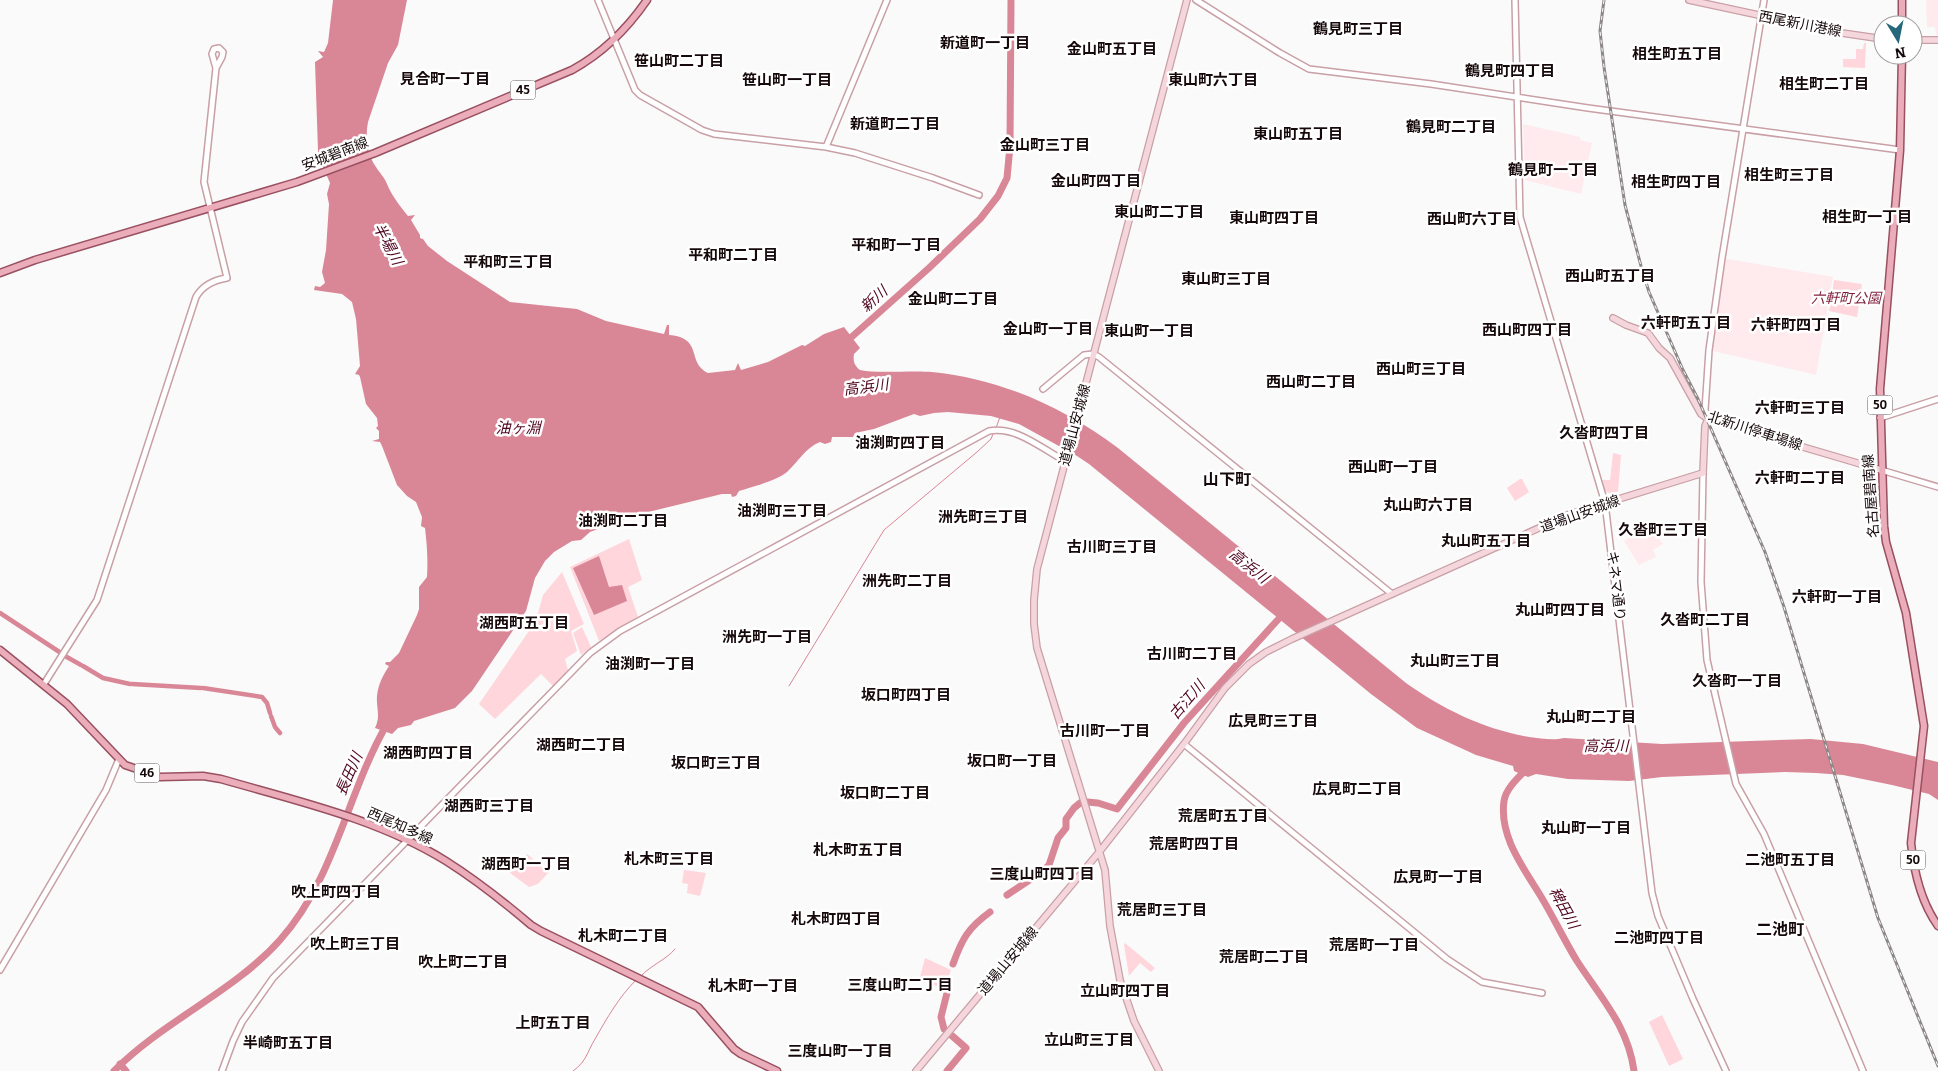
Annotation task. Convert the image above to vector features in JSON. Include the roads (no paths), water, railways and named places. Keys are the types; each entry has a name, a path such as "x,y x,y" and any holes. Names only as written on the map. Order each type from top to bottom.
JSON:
{"main road":[{"name":"安城碧南線","path":"0,273 35,260 315,176 572,70 590,59 614,40 634,19 647,0"},
{"name":"道場山安城線","path":"1100,851 1037,648 1034,624 1034,589 1037,569 1078,410 1187,0"},
{"name":"西尾新川港線","path":"1689,0 1761,17 1873,38"},
{"path":"1902,0 1902,15"},
{"path":"1923,40 1938,40"},
{"name":"名古屋碧南線","path":"1902,65 1900,150 1880,389 1881,470 1886,542 1906,613 1924,726 1912,843 1913,859 1922,898 1938,926"},
{"name":"北新川停車場線","path":"1614,318 1648,334 1670,358 1701,414 1708,419 1881,470"},
{"path":"1703,473 1705,426 1708,419"},
{"name":"道場山安城線","path":"916,1071 1100,851 1184,744 1225,688 1248,664 1266,652 1292,639 1550,522 1703,473"},
{"name":"西尾知多線","path":"0,650 67,704 119,759 131,768 156,776 215,778 357,820 407,840 470,877 541,931 698,1007 734,1049 777,1071"},
{"path":"1100,851 1105,870 1110,926 1120,980 1134,1022 1159,1071"}],"street":[{"path":"598,0 632,85 640,96 702,130 714,134 826,146 933,178 978,195"},
{"path":"826,146 886,0"},
{"path":"1196,0 1280,54 1310,70 1900,150"},
{"name":"キネマ通り","path":"1515,0 1520,217 1605,503 1649,880 1658,916 1726,1071"},
{"path":"1708,419 1705,410 1709,350 1742,128 1764,0"},
{"path":"44,684 97,600 196,297 207,284 227,278 209,208 204,174 216,68"},
{"path":"1043,389 1084,354 1093,354 1099,357 1392,594"},
{"path":"1880,418 1938,399"},
{"path":"222,1071 233,1041 246,1014 273,978 590,653 620,631 989,431 1015,433 1066,459"},
{"path":"1881,470 1938,486"},
{"path":"1703,473 1701,582 1705,642 1707,660 1736,784 1764,834 1863,1071"},
{"path":"1184,744 1447,959 1475,979 1490,985 1542,993"},
{"path":"0,970 106,790 119,759"}],"water":[{"name":"油ヶ淵","path":"333,0 407,0 398,45 388,63 368,122 367,140 371,157 394,197 408,216 415,215 411,220 420,238 447,261 510,302 577,309 606,321 664,334 667,325 669,325 669,335 680,337 687,341 691,345 701,368 708,373 735,370 738,363 741,370 768,362 802,345 805,346 824,334 844,327 860,348 854,354 854,359 855,365 860,370 876,372 932,372 982,381 1030,397 1097,433 1118,448 1406,683 1464,717 1496,729 1546,739 1564,738 1662,744 1811,739 1863,744 1938,762 1938,800 1929,794 1892,785 1843,775 1816,773 1785,772 1662,777 1629,781 1568,779 1536,774 1528,777 1514,771 1513,766 1476,755 1417,728 1371,694 1077,456 1019,424 991,416 948,412 920,416 914,414 874,429 855,433 853,437 832,437 831,442 825,444 820,442 810,448 783,475 739,491 736,496 732,497 731,494 722,494 636,515 590,532 581,540 572,541 554,552 545,561 535,578 526,611 472,691 455,708 414,721 411,725 398,728 392,734 375,728 378,719 378,688 389,666 385,664 390,662 399,653 417,615 419,609 419,587 427,577 427,552 425,528 421,526 422,517 416,502 407,496 397,485 380,442 372,441 379,439 379,431 376,428 378,426 377,418 366,404 360,377 355,374 360,366 356,319 352,302 342,294 314,290 315,286 320,287 325,283 322,272 326,250 329,204 327,194 330,183 318,151 315,62 323,57 318,51 324,52 328,43"},
{"path":"599,556 609,587 622,585 627,601 594,615 573,568"}],"waterway":[{"name":"新川","path":"846,342 929,268 980,219 998,196 1007,178 1010,146 1011,0"},
{"path":"996,428 1000,417"},
{"path":"789,686 884,530 977,452 991,439 993,434"},
{"path":"0,613 61,653"},
{"name":"古江川","path":"1087,802 1098,803 1117,809 1184,723 1284,613"},
{"path":"65,656 81,665"},
{"path":"83,666 103,678 130,684"},
{"path":"132,684 201,688"},
{"path":"203,688 262,697 267,703 270,713"},
{"path":"271,716 275,727 280,733"},
{"name":"長田川","path":"114,1071 154,1037 262,959 299,916 327,863 361,778 387,724"},
{"name":"稗田川","path":"1528,768 1513,783 1505,796 1503,814 1509,839 1572,953 1620,1026 1631,1055 1634,1071"},
{"name":"古江川","path":"1007,895 1049,865 1058,838 1066,828 1066,819 1080,803"},
{"name":"古江川","path":"953,964 959,948 971,929 990,912"},
{"path":"641,976 675,949"},
{"path":"573,1071 584,1060 614,1008 636,980"},
{"name":"古江川","path":"944,1029 941,1017 947,993"},
{"name":"古江川","path":"947,1071 966,1048 950,1034"},
{"path":"120,1064 126,1071"}],"railway":[{"path":"1604,0 1600,31 1625,205 1649,292 1765,552 1784,607 1878,918 1938,1066"}],"district":[{"name":"鶴見町三丁目","path":"1358,29"},
{"name":"新道町一丁目","path":"985,43"},
{"name":"金山町五丁目","path":"1112,49"},
{"name":"相生町五丁目","path":"1677,54"},
{"name":"笹山町二丁目","path":"679,61"},
{"name":"鶴見町四丁目","path":"1510,71"},
{"name":"見合町一丁目","path":"445,79"},
{"name":"笹山町一丁目","path":"787,80"},
{"name":"東山町六丁目","path":"1213,80"},
{"name":"相生町二丁目","path":"1824,84"},
{"name":"新道町二丁目","path":"895,124"},
{"name":"鶴見町二丁目","path":"1451,127"},
{"name":"東山町五丁目","path":"1298,134"},
{"name":"金山町三丁目","path":"1045,145"},
{"name":"鶴見町一丁目","path":"1553,170"},
{"name":"相生町三丁目","path":"1789,175"},
{"name":"金山町四丁目","path":"1096,181"},
{"name":"相生町四丁目","path":"1676,182"},
{"name":"東山町二丁目","path":"1159,212"},
{"name":"相生町一丁目","path":"1867,217"},
{"name":"東山町四丁目","path":"1274,218"},
{"name":"西山町六丁目","path":"1472,219"},
{"name":"平和町一丁目","path":"896,245"},
{"name":"平和町二丁目","path":"733,255"},
{"name":"平和町三丁目","path":"508,262"},
{"name":"西山町五丁目","path":"1610,276"},
{"name":"東山町三丁目","path":"1226,279"},
{"name":"金山町二丁目","path":"953,299"},
{"name":"六軒町五丁目","path":"1686,323"},
{"name":"六軒町四丁目","path":"1796,325"},
{"name":"金山町一丁目","path":"1048,329"},
{"name":"西山町四丁目","path":"1527,330"},
{"name":"東山町一丁目","path":"1149,331"},
{"name":"西山町三丁目","path":"1421,369"},
{"name":"西山町二丁目","path":"1311,382"},
{"name":"六軒町三丁目","path":"1800,408"},
{"name":"久沓町四丁目","path":"1604,433"},
{"name":"油渕町四丁目","path":"900,443"},
{"name":"西山町一丁目","path":"1393,467"},
{"name":"六軒町二丁目","path":"1800,478"},
{"name":"山下町","path":"1227,479"},
{"name":"丸山町六丁目","path":"1428,505"},
{"name":"油渕町三丁目","path":"782,511"},
{"name":"洲先町三丁目","path":"983,517"},
{"name":"油渕町二丁目","path":"623,521"},
{"name":"久沓町三丁目","path":"1663,530"},
{"name":"丸山町五丁目","path":"1486,541"},
{"name":"古川町三丁目","path":"1112,547"},
{"name":"洲先町二丁目","path":"907,581"},
{"name":"六軒町一丁目","path":"1837,597"},
{"name":"丸山町四丁目","path":"1560,610"},
{"name":"久沓町二丁目","path":"1705,620"},
{"name":"湖西町五丁目","path":"524,623"},
{"name":"洲先町一丁目","path":"767,637"},
{"name":"古川町二丁目","path":"1192,654"},
{"name":"丸山町三丁目","path":"1455,661"},
{"name":"油渕町一丁目","path":"650,664"},
{"name":"久沓町一丁目","path":"1737,681"},
{"name":"坂口町四丁目","path":"906,695"},
{"name":"丸山町二丁目","path":"1591,717"},
{"name":"広見町三丁目","path":"1273,721"},
{"name":"古川町一丁目","path":"1105,731"},
{"name":"湖西町二丁目","path":"581,745"},
{"name":"湖西町四丁目","path":"428,753"},
{"name":"坂口町一丁目","path":"1012,761"},
{"name":"坂口町三丁目","path":"716,763"},
{"name":"広見町二丁目","path":"1357,789"},
{"name":"坂口町二丁目","path":"885,793"},
{"name":"湖西町三丁目","path":"489,806"},
{"name":"荒居町五丁目","path":"1223,816"},
{"name":"丸山町一丁目","path":"1586,828"},
{"name":"荒居町四丁目","path":"1194,844"},
{"name":"札木町五丁目","path":"858,850"},
{"name":"札木町三丁目","path":"669,859"},
{"name":"二池町五丁目","path":"1790,860"},
{"name":"湖西町一丁目","path":"526,864"},
{"name":"三度山町四丁目","path":"1042,874"},
{"name":"広見町一丁目","path":"1438,877"},
{"name":"吹上町四丁目","path":"336,892"},
{"name":"荒居町三丁目","path":"1162,910"},
{"name":"札木町四丁目","path":"836,919"},
{"name":"二池町","path":"1780,929"},
{"name":"札木町二丁目","path":"623,936"},
{"name":"二池町四丁目","path":"1659,938"},
{"name":"吹上町三丁目","path":"355,944"},
{"name":"荒居町一丁目","path":"1374,945"},
{"name":"荒居町二丁目","path":"1264,957"},
{"name":"吹上町二丁目","path":"463,962"},
{"name":"三度山町二丁目","path":"900,985"},
{"name":"札木町一丁目","path":"753,986"},
{"name":"立山町四丁目","path":"1125,991"},
{"name":"上町五丁目","path":"553,1023"},
{"name":"立山町三丁目","path":"1089,1040"},
{"name":"半崎町五丁目","path":"288,1043"},
{"name":"三度山町一丁目","path":"840,1051"}],"water label":[{"name":"半場川","path":"388,244"},
{"name":"高浜川","path":"866,387"},
{"name":"高浜川","path":"1249,566"},
{"name":"高浜川","path":"1606,746"}],"park label":[{"name":"六軒町公園","path":"1846,298"}]}
